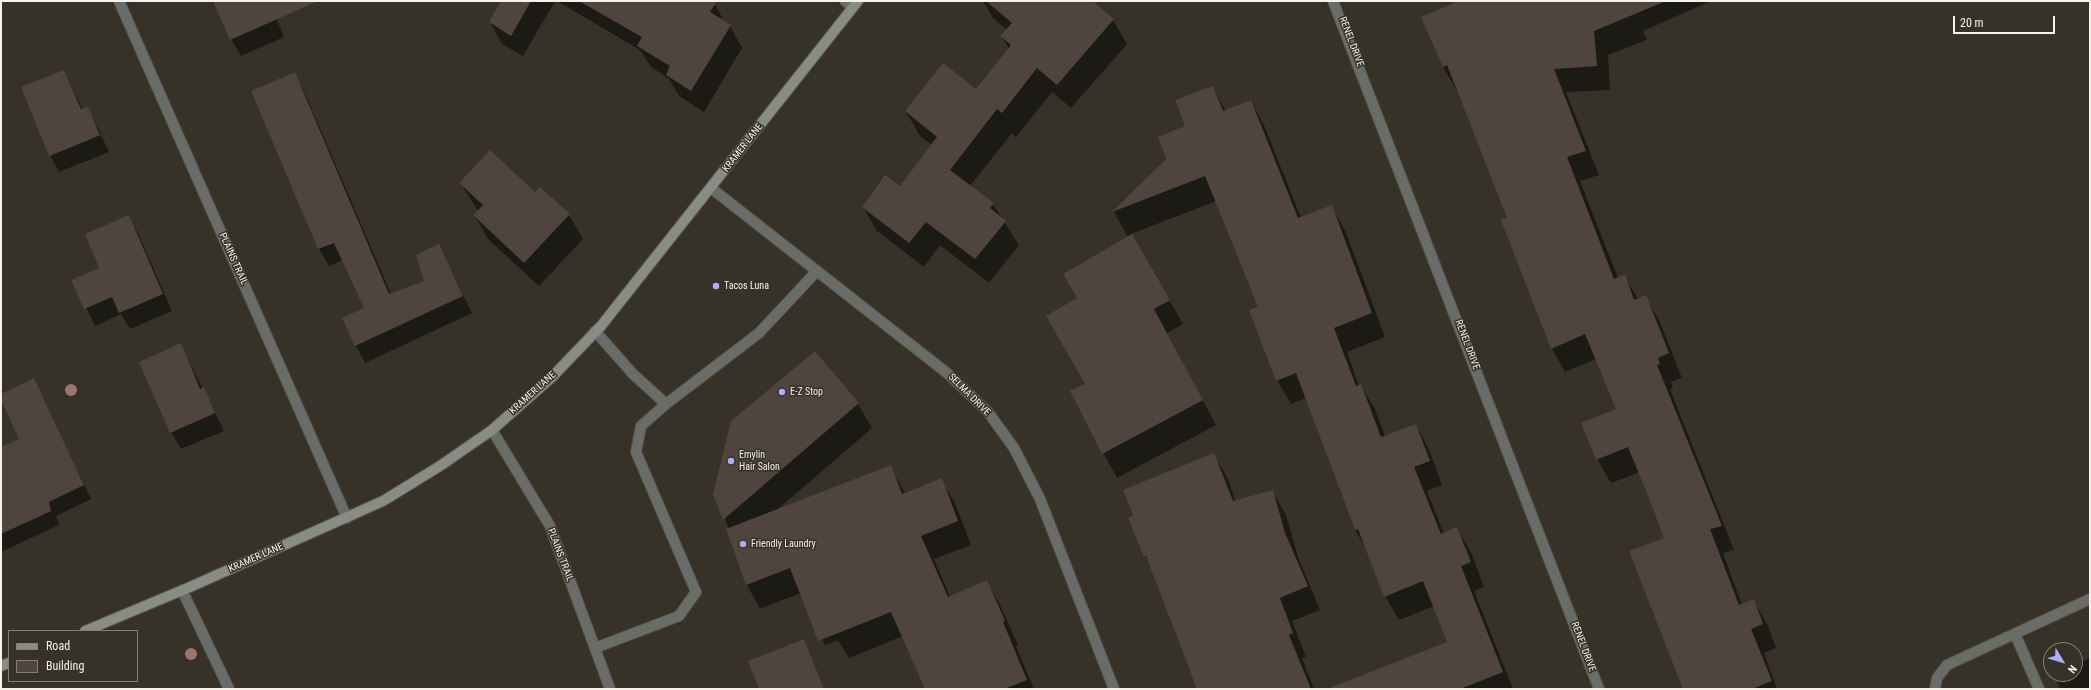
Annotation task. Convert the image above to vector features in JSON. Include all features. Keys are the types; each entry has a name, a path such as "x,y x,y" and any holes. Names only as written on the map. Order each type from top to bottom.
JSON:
{"street":[{"name":"PLAINS TRAIL","path":"119,1 347,518"},
{"name":"RENEL DRIVE","path":"1333,1 1599,689"},
{"name":"KRAMER LANE","path":"87,630 383,501 440,466 492,430 552,377 595,332 711,188 852,3"},
{"name":"SELMA DRIVE","path":"711,188 947,373 988,412 1014,448 1040,499 1114,689"},
{"path":"595,648 679,616 696,592 636,452 641,426 666,404 759,333 817,271"},
{"path":"595,332 632,374 666,404"},
{"name":"PLAINS TRAIL","path":"492,430 550,526 610,689"},
{"path":"182,590 230,689"},
{"path":"1935,689 1937,678 1947,665 2090,599"},
{"path":"2015,634 2039,689"}],"building":[{"path":"213,1 318,1 230,40"},
{"path":"501,1 531,1 511,36 489,22"},
{"path":"579,1 717,1 710,12 731,25 691,91 666,75 670,66 637,46 642,37"},
{"path":"986,1 1093,1 1114,19 1057,85 1037,68 1002,113 997,109 950,170 994,203 990,208 1006,221 975,259 926,222 909,243 862,207 885,175 900,186 937,137 905,111 943,63 976,89 1011,45 1000,36 1012,23"},
{"path":"1459,1 1666,1 1594,31 1597,66 1554,69 1586,151 1567,157 1614,279 1625,274 1634,300 1646,295 1669,353 1658,358 1660,364 1657,365 1722,526 1710,529 1739,605 1754,599 1763,624 1751,629 1772,681 1752,689 1683,689 1629,551 1664,538 1647,493 1628,447 1596,460 1581,423 1616,409 1585,334 1551,349 1501,220 1507,218 1447,65 1443,67 1421,17"},
{"path":"64,70 81,109 88,107 100,135 49,156 21,87"},
{"path":"295,72 389,294 424,281 416,255 439,244 463,296 355,346 342,318 364,308 334,243 318,249 251,91"},
{"path":"1213,86 1223,111 1251,100 1298,218 1332,205 1372,313 1334,328 1356,386 1361,384 1381,437 1416,424 1430,461 1414,467 1441,534 1457,527 1471,562 1461,566 1503,672 1460,689 1332,689 1332,687 1447,642 1423,581 1384,597 1358,529 1355,530 1296,373 1276,381 1249,310 1258,307 1205,176 1112,212 1166,159 1158,137 1185,126 1175,100"},
{"path":"490,150 535,192 540,187 570,214 524,263 473,215 483,205 459,183"},
{"path":"129,215 163,294 119,313 112,297 84,309 71,280 99,268 85,234"},
{"path":"1132,234 1170,300 1154,309 1203,400 1102,454 1070,391 1085,384 1046,316 1077,298 1063,274"},
{"path":"181,343 200,389 204,387 215,413 170,433 139,362"},
{"path":"815,351 859,403 723,520 713,494 731,421"},
{"path":"34,378 84,485 49,502 51,511 1,534 1,447 19,439 1,400 1,394"},
{"path":"1214,453 1233,501 1273,490 1285,533 1308,586 1280,598 1293,633 1289,635 1311,689 1197,689 1146,556 1144,557 1128,518 1133,515 1123,490"},
{"path":"891,465 902,494 942,478 958,521 921,536 948,597 987,580 1005,621 1003,622 1027,680 1004,689 925,689 891,612 818,641 790,568 746,585 726,529"},
{"path":"804,639 824,689 759,689 748,661"}],"place":[{"name":"Tacos Luna","path":"716,286"},
{"name":"E-Z Stop","path":"782,392"},
{"name":"Emylin Hair Salon","path":"731,461"},
{"name":"Friendly Laundry","path":"743,544"}]}
